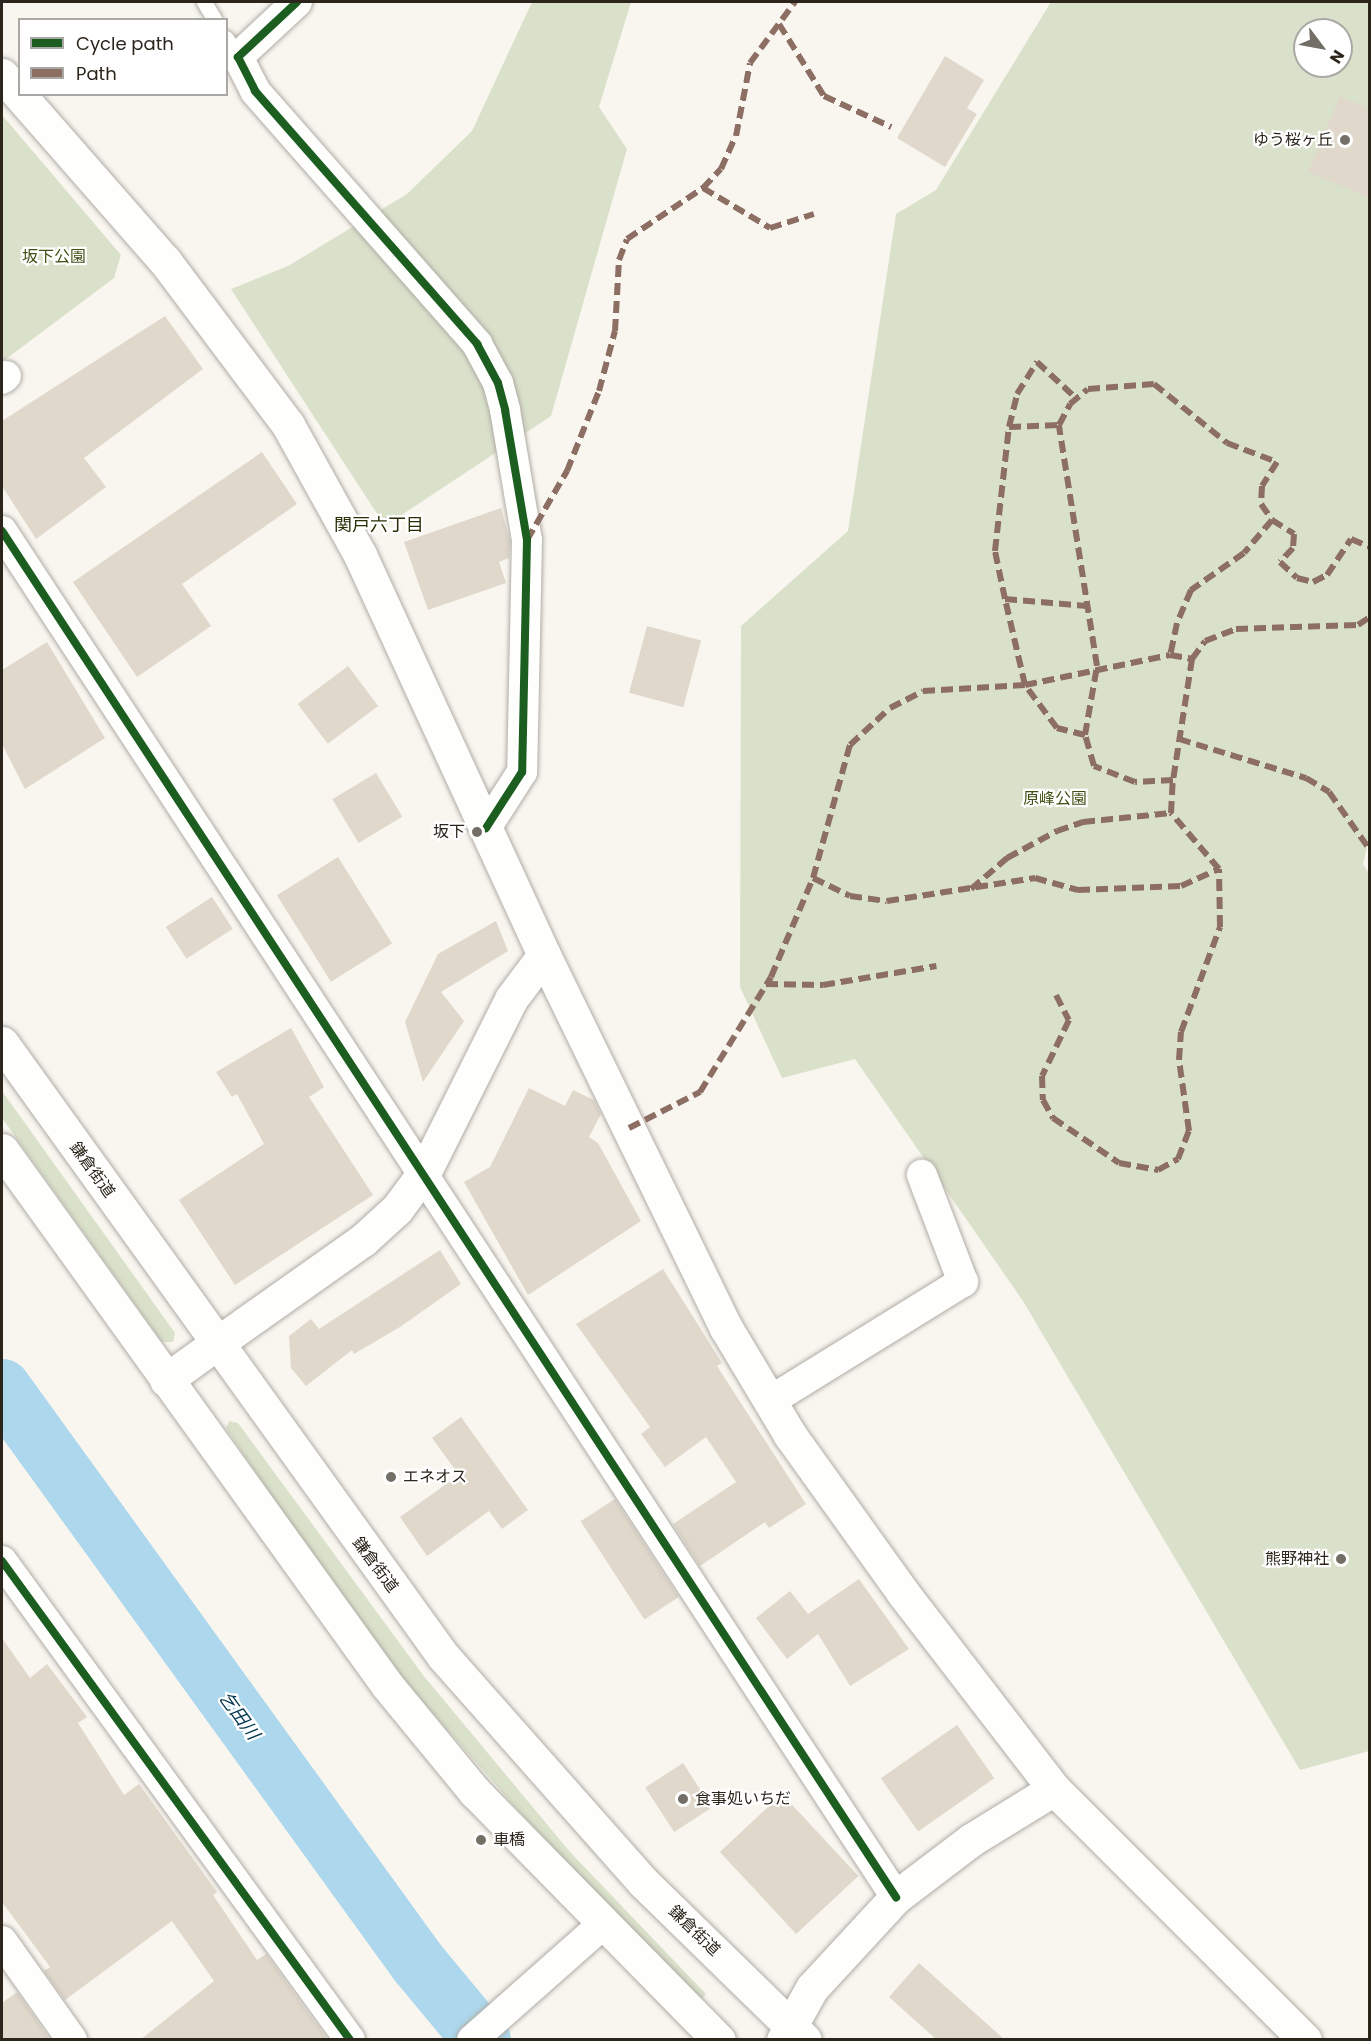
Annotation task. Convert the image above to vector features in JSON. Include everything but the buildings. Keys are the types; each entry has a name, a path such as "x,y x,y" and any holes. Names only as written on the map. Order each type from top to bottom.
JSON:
{"main road":[{"path":"2,75 18,93"},
{"path":"20,96 165,261 288,425 360,555 544,955 726,1328 770,1401 903,1593 1054,1789 1305,2040"},
{"path":"166,1380 363,1240 397,1209 425,1171 511,999 544,955"},
{"name":"鎌倉街道","path":"2,1044 368,1557 525,1755 643,1882 793,2034"},
{"path":"2,1150 387,1685 476,1792 601,1926 719,2040"},
{"path":"793,2034 813,1988 896,1897 971,1840 1054,1789"}],"street":[{"path":"297,2 232,47 255,91 418,270 477,344 498,383 527,540 522,772 486,828"},
{"path":"2,531 425,1171 896,1897"},
{"path":"770,1401 963,1282 922,1175"},
{"path":"2,1561 350,2040"},
{"path":"472,2040 520,2000 601,1926"},
{"path":"2,1941 72,2040"}],"lane":[{"path":"204,2 214,18"}],"green space":[{"path":"532,2 631,2 599,107 627,149 551,416 385,526 231,289 288,266 407,194 472,131"},
{"name":"原峰公園","path":"1051,2 1369,2 1370,834 1363,864 1370,875 1369,1751 1300,1770 1023,1301 855,1059 782,1078 740,987 741,626 848,531 896,214 936,190"},
{"name":"坂下公園","path":"2,115 121,255 114,278 2,362"},
{"path":"2,1091 175,1333 173,1342 162,1342 2,1118"},
{"path":"229,1421 238,1423 423,1675 570,1852 706,1994 700,2000 561,1859 408,1685 326,1577 226,1428"}],"waterway":[{"name":"乞田川","path":"2,1388 418,1963 482,2040"}],"marked path":[{"path":"527,540 567,471 599,391 615,331 619,260 627,239 703,188 721,169 736,136 750,63 795,2"},
{"path":"779,24 824,96 891,127"},
{"path":"703,188 770,228 814,214"},
{"path":"1009,427 1017,394 1037,362 1077,399"},
{"path":"1272,520 1244,553 1191,590 1177,623 1170,655 1192,659 1173,780 1135,782 1094,766 1085,735 1097,666 1059,425 1070,404 1088,389 1154,384 1227,443 1277,462 1262,486 1261,504 1272,520 1294,534 1293,548 1280,562 1297,578 1313,582 1327,575 1351,539 1370,547"},
{"path":"1005,599 995,551 1009,427 1059,425"},
{"path":"629,1128 700,1092 771,977 813,878 850,745 890,708 923,691 1025,685 1005,599 1087,606"},
{"path":"1192,659 1205,641 1236,629 1358,625 1370,617"},
{"path":"1085,735 1057,728 1025,685 1170,655"},
{"path":"1179,739 1306,778 1329,792 1370,850"},
{"path":"1056,995 1069,1020 1042,1076 1043,1100 1053,1118 1119,1163 1158,1170 1178,1159 1189,1131 1179,1060 1181,1032 1220,927 1219,869 1171,813 1173,780"},
{"path":"971,889 1007,858 1057,831 1083,822 1171,813"},
{"path":"813,878 850,896 887,901 1035,878 1078,890 1181,886 1219,869"},
{"path":"766,984 823,985 936,966"}],"cycle path":[{"path":"297,2 238,57 255,91 477,344 498,383 505,410 527,540 522,772 486,828"},
{"path":"2,531 896,1897"},
{"path":"2,1561 350,2040"}],"place":[{"name":"ゆう桜ヶ丘","path":"1345,140"},
{"name":"坂下","path":"477,832"},
{"name":"エネオス","path":"391,1477"},
{"name":"熊野神社","path":"1341,1559"},
{"name":"食事処いちだ","path":"683,1799"},
{"name":"車橋","path":"481,1840"}],"district":[{"name":"関戸六丁目","path":"379,525"}]}
